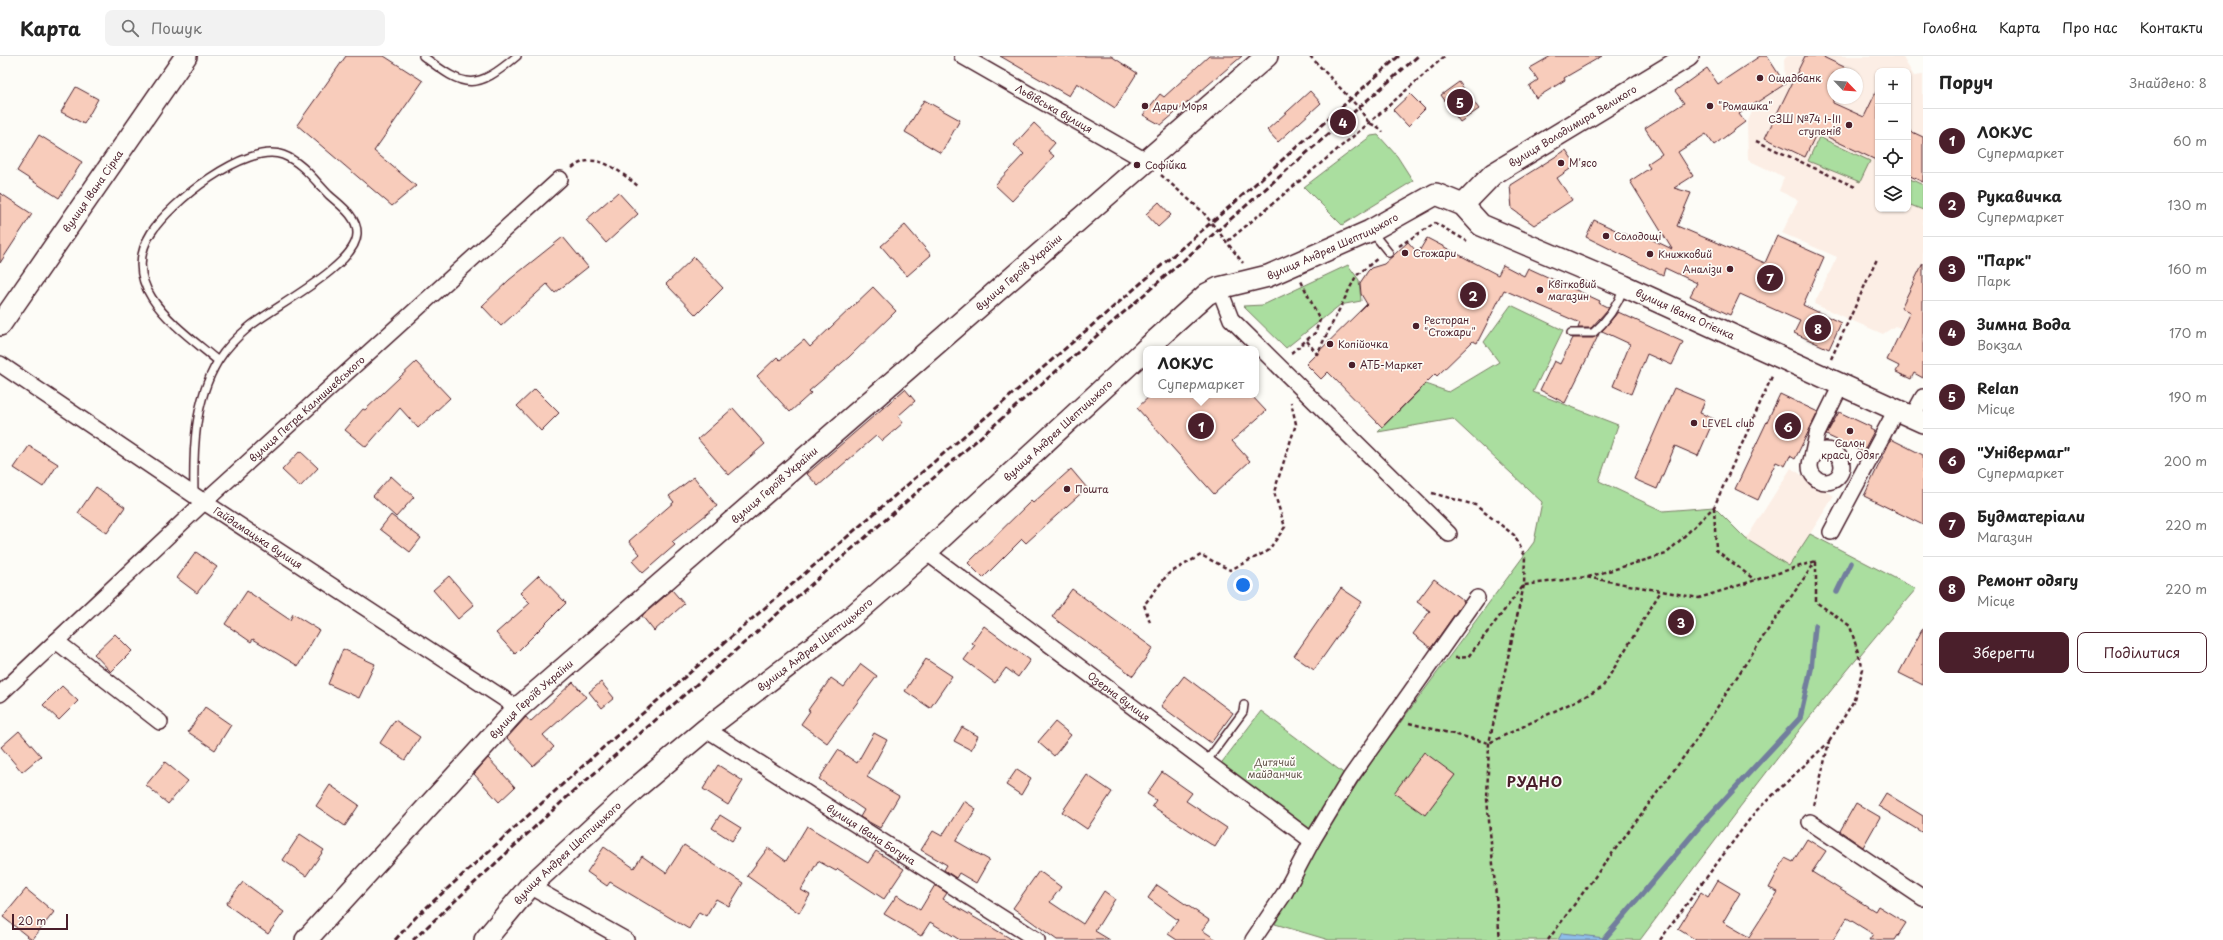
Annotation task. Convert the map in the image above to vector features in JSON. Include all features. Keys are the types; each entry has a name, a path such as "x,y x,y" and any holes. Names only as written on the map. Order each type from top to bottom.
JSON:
{"street":[{"name":"вулиця Івана Сірка","path":"0,325 186,56"},
{"name":"Львівська вулиця","path":"962,56 1146,161"},
{"name":"вулиця Героїв України","path":"306,940 518,708 1267,56"},
{"name":"вулиця Володимира Великого","path":"1464,205 1493,174 1688,56"},
{"name":"вулиця Петра Калнишевського","path":"0,694 56,641 199,499 560,179"},
{"name":"вулиця Андрея Шептицького","path":"1149,346 1206,294 1219,288 1268,276 1370,231 1436,194 1464,205"},
{"name":"вулиця Івана Огієнка","path":"1464,205 1481,225 1624,286 1910,416"},
{"path":"1219,288 1231,319 1259,346"},
{"path":"1259,346 1449,534"},
{"name":"вулиця Андрея Шептицького","path":"485,940 530,886 636,788 706,730 848,620 926,552 1143,352"},
{"name":"Гайдамацька вулиця","path":"0,364 199,499 518,708"},
{"path":"1812,457 1817,434 1841,385"},
{"path":"1831,532 1923,397"},
{"name":"Озерна вулиця","path":"926,552 1312,841"},
{"path":"1253,940 1284,894 1312,841 1350,778 1477,598"},
{"path":"56,641 160,722"},
{"name":"вулиця Івана Богуна","path":"706,730 1037,940"},
{"path":"1810,822 1923,898"},
{"path":"530,886 626,940"}],"lane":[{"path":"423,56 451,76 466,83 482,80 499,71 517,56"},
{"path":"199,499 194,468 196,426 208,382 218,361 232,342 250,326 312,285 344,259 353,246 358,234 355,221 344,209 300,165 282,154 260,154 246,159 211,177 173,205 158,222 146,240 141,260 143,281 154,302 169,320 218,361"},
{"path":"1370,231 1389,253"},
{"path":"1571,334 1593,333 1606,322 1624,286"},
{"path":"1205,762 1243,712 1244,705"}],"path":[{"path":"1310,56 1359,108 1369,123 1378,127 1383,132"},
{"path":"1228,241 1369,123 1445,56"},
{"path":"1756,141 1855,187"},
{"path":"560,179 577,165 591,160 615,167 638,186"},
{"path":"1146,161 1203,212 1228,241 1244,264"},
{"path":"1307,341 1317,354 1356,276 1373,261 1389,253 1435,223 1472,244"},
{"path":"1828,365 1877,259"},
{"path":"1267,354 1292,353 1315,333 1320,320 1300,279"},
{"path":"1434,659 1468,657 1524,585 1586,577 1666,554 1714,507 1780,358"},
{"path":"1150,622 1144,605 1168,574 1201,555 1230,570 1268,551 1285,527 1274,492 1296,424 1285,372"},
{"path":"1406,492 1418,490 1475,505 1514,535 1525,556 1524,585 1489,743 1487,798 1500,940"},
{"path":"1714,507 1716,550 1756,580"},
{"path":"1586,577 1699,598 1816,561"},
{"path":"1660,940 1755,812 1829,742 1853,702 1863,669 1850,626 1816,602 1816,561"},
{"path":"1548,940 1694,743 1761,640 1816,561"},
{"path":"1392,718 1489,743 1602,688 1661,591"},
{"path":"1810,822 1829,742"}],"shaded area":[{"path":"1788,56 1902,56 1909,68 1875,68 1875,212 1911,212 1911,71 1914,76 1923,75 1923,338 1895,326 1883,334 1814,304 1837,257 1782,233 1798,200 1779,191 1784,177 1748,160 1747,123 1756,103 1785,84 1784,59"},
{"path":"1791,468 1834,496 1789,567 1746,539"}],"green space":[{"path":"1378,135 1397,156 1413,181 1342,225 1304,187 1371,136"},
{"path":"1819,137 1870,161 1860,182 1808,161"},
{"path":"1911,179 1923,185 1923,210 1911,205"},
{"path":"1348,265 1359,280 1361,301 1340,305 1286,348 1243,306 1263,305"},
{"path":"1511,305 1563,330 1533,392 1618,425 1599,481 1663,511 1714,507 1746,539 1789,566 1810,534 1916,589 1809,718 1640,940 1329,940 1275,924 1328,827 1377,754 1534,542 1542,502 1453,419 1378,432 1426,384 1449,392 1499,362 1484,342"},
{"name":"Дитячий майданчик","path":"1261,711 1350,778 1312,841 1216,770"}],"water":[{"path":"1562,933 1605,938 1606,940 1558,940"}],"building":[{"path":"346,56 384,56 423,81 374,151 416,186 392,206 297,125"},
{"path":"1000,56 1111,56 1137,73 1115,108 1077,83 1069,96"},
{"path":"1209,56 1242,56 1161,125 1143,115 1160,94 1164,97"},
{"path":"1551,56 1602,56 1564,78 1565,80 1536,98 1529,86 1538,80 1530,68"},
{"path":"1760,56 1767,56 1785,84 1739,114 1745,122 1714,145 1706,134 1678,152 1693,176 1674,188 1691,193 1677,226 1765,263 1777,236 1824,257 1803,305 1841,323 1829,349 1794,333 1800,321 1740,294 1730,315 1690,296 1697,283 1665,268 1663,275 1586,237 1594,220 1635,239 1638,233 1672,249 1630,181 1650,168 1647,164 1662,154 1645,128 1684,103 1675,91 1707,68 1718,84"},
{"path":"1805,56 1821,56 1846,68 1827,68 1827,104 1835,104 1864,117 1875,94 1875,160 1817,132 1805,157 1765,138"},
{"path":"1459,82 1479,109 1460,122 1441,95"},
{"path":"76,87 98,99 84,124 61,112"},
{"path":"1310,91 1321,103 1278,142 1267,130"},
{"path":"1410,94 1425,109 1408,126 1393,110"},
{"path":"924,100 960,120 941,153 905,132"},
{"path":"1034,123 1055,143 1048,151 1054,156 1012,201 995,185 1024,154 1014,145"},
{"path":"1911,131 1923,137 1923,182 1911,176"},
{"path":"39,135 82,162 59,198 17,171"},
{"path":"1566,150 1576,165 1557,178 1572,200 1534,225 1512,209 1510,185"},
{"path":"618,192 638,214 606,243 586,220"},
{"path":"0,193 32,214 0,263"},
{"path":"1159,202 1171,215 1158,227 1146,214"},
{"path":"905,225 931,255 907,276 881,246"},
{"path":"563,237 588,267 555,293 547,284 501,326 482,306 509,280"},
{"path":"1427,238 1498,275 1503,265 1524,276 1528,268 1600,301 1599,303 1609,308 1591,328 1578,328 1580,323 1504,290 1477,343 1473,341 1437,376 1435,374 1382,427 1328,372 1321,379 1306,364 1367,304 1361,294 1360,283 1368,271 1371,268 1384,264 1408,242 1418,253"},
{"path":"694,257 723,288 696,315 666,284"},
{"path":"1923,263 1923,378 1914,373 1911,379 1896,372 1899,366 1887,360 1910,312 1901,308"},
{"path":"873,287 896,311 849,357 809,391 811,393 790,412 757,376 777,357 780,360 804,340 810,347"},
{"path":"1618,312 1683,342 1672,365 1647,354 1631,394 1613,386 1630,344 1602,331"},
{"path":"1599,334 1565,403 1540,390 1554,361 1560,364 1573,338 1593,338"},
{"path":"416,362 450,398 418,428 400,408 366,447 345,430 363,409 365,410"},
{"path":"1674,388 1705,401 1700,413 1714,419 1698,456 1675,446 1657,489 1634,479"},
{"path":"535,389 559,413 541,431 517,406"},
{"path":"905,389 915,401 898,416 903,423 882,441 877,435 818,486 807,474"},
{"path":"1780,394 1818,412 1795,459 1790,456 1785,466 1776,462 1758,500 1735,489"},
{"path":"1148,398 1254,398 1266,411 1232,441 1250,461 1214,494 1137,408"},
{"path":"733,408 765,444 729,475 698,439"},
{"name":"Салон краси, Одяг","path":"1839,412 1871,427 1870,429 1874,431 1863,452 1826,435"},
{"path":"1891,439 1923,455 1923,525 1864,496"},
{"path":"29,446 58,464 43,487 14,468"},
{"path":"300,451 318,468 300,487 282,470"},
{"path":"1071,469 1087,488 1026,543 1022,539 983,578 968,563 1031,501 1033,503"},
{"path":"391,476 414,497 396,517 373,496"},
{"path":"694,477 717,506 672,542 675,545 643,573 632,561 640,554 629,541 674,502 669,496"},
{"path":"96,487 125,507 107,533 78,513"},
{"path":"391,515 421,538 410,552 380,529"},
{"path":"196,552 217,567 197,593 177,578"},
{"path":"539,575 566,603 515,654 496,633 530,603 520,593"},
{"path":"449,576 474,605 458,619 433,590"},
{"path":"1434,579 1464,601 1431,648 1413,634 1430,611 1417,602"},
{"path":"1341,588 1362,602 1314,670 1294,656"},
{"path":"1072,589 1153,648 1133,676 1052,617"},
{"path":"672,590 684,604 654,631 642,616"},
{"path":"247,591 290,620 293,614 319,630 298,666 253,639 251,642 225,624"},
{"path":"984,626 1030,660 1018,677 1006,668 995,683 964,660 975,645 972,643"},
{"path":"1923,628 1923,685 1899,673"},
{"path":"115,634 132,651 111,672 94,654"},
{"path":"343,649 375,664 359,698 328,684"},
{"path":"926,659 952,676 930,708 905,691"},
{"path":"861,664 877,676 827,743 801,724 810,711 808,710 831,678 844,687"},
{"path":"1184,676 1233,713 1211,743 1161,706"},
{"path":"573,682 586,697 543,735 554,747 533,766 507,738 526,717 530,722"},
{"path":"601,682 614,698 602,708 589,692"},
{"path":"62,686 78,701 59,720 43,705"},
{"path":"205,707 231,725 215,750 188,732"},
{"path":"395,720 420,737 405,760 380,743"},
{"path":"1055,722 1071,735 1054,756 1038,742"},
{"path":"962,727 978,736 971,750 954,741"},
{"path":"19,731 41,756 22,772 1,747"},
{"path":"874,733 887,740 867,777 899,796 880,828 860,817 864,810 819,779 838,750 857,763"},
{"path":"1424,752 1455,775 1425,815 1394,793"},
{"path":"488,758 515,787 499,802 474,774"},
{"path":"165,762 188,781 168,804 146,785"},
{"path":"718,765 743,781 728,805 703,789"},
{"path":"1017,769 1031,778 1021,795 1006,785"},
{"path":"1162,772 1192,793 1186,801 1227,828 1215,847 1152,806 1156,800 1147,794"},
{"path":"1087,775 1112,792 1087,829 1062,812"},
{"path":"330,785 359,805 345,826 316,806"},
{"path":"1886,793 1923,816 1923,833 1878,806"},
{"path":"964,801 976,809 956,841 989,860 976,883 959,873 956,878 944,870 947,865 921,850 933,831 942,836"},
{"path":"1856,803 1880,817 1863,847 1840,831"},
{"path":"720,815 741,828 732,841 712,828"},
{"path":"807,826 868,863 876,851 904,869 884,899 838,869 836,871 818,861 801,890 810,895 799,913 747,876 768,848 786,861"},
{"path":"300,834 324,850 306,876 283,860"},
{"path":"1807,839 1826,851 1812,872 1875,911 1878,906 1906,923 1895,940 1869,940 1873,934 1847,918 1833,940 1696,940 1678,929 1701,892 1708,897 1718,880 1740,893 1723,922 1749,937 1778,892 1769,888 1785,858 1793,862"},
{"path":"684,845 743,883 729,906 716,899 706,916 699,912 689,929 610,882 607,886 587,872 604,847 634,868 642,856 666,873"},
{"path":"1039,871 1061,887 1050,902 1083,924 1104,891 1115,899 1095,931 1110,940 1057,940 1013,908"},
{"path":"243,882 284,912 268,934 226,904"},
{"path":"935,885 947,893 943,899 1013,940 960,940 930,922 921,936 884,914 897,895 920,910"},
{"path":"1157,885 1209,920 1202,930 1217,940 1177,940 1168,934 1178,920 1148,898"},
{"path":"26,889 54,912 32,940 3,917"}],"waterway":[{"path":"1837,592 1851,563"},
{"path":"1605,938 1699,827 1800,718 1811,669 1815,626"}],"railway":[{"path":"395,940 416,917 606,745 1235,202 1399,56"},
{"path":"413,940 566,798 1418,56"}],"place":[{"name":"Ощадбанк","path":"1760,78"},
{"name":"Relan","path":"1460,102"},
{"name":"Дари Моря","path":"1145,106"},
{"name":"\"Ромашка\"","path":"1710,106"},
{"name":"Зимна Вода","path":"1343,122"},
{"name":"СЗШ №74 І-ІІІ ступенів","path":"1849,125"},
{"name":"М'ясо","path":"1561,163"},
{"name":"Софійка","path":"1137,165"},
{"name":"Солодощі","path":"1606,236"},
{"name":"Стожари","path":"1405,253"},
{"name":"Книжковий","path":"1650,254"},
{"name":"Аналізи","path":"1730,269"},
{"name":"Будматеріали","path":"1770,278"},
{"name":"Квітковий магазин","path":"1540,290"},
{"name":"Рукавичка","path":"1473,295"},
{"name":"Ресторан \"Стожари\"","path":"1416,326"},
{"name":"Ремонт одягу","path":"1818,328"},
{"name":"Копійочка","path":"1330,344"},
{"name":"АТБ-Маркет","path":"1352,365"},
{"name":"LEVEL club","path":"1694,423"},
{"name":"ЛОКУС","path":"1201,426"},
{"name":"\"Універмаг\"","path":"1788,426"},
{"name":"Салон краси, Одяг","path":"1850,431"},
{"name":"Пошта","path":"1067,489"},
{"name":"\"Парк\"","path":"1681,622"}],"district":[{"name":"РУДНО","path":"1535,782"}]}
